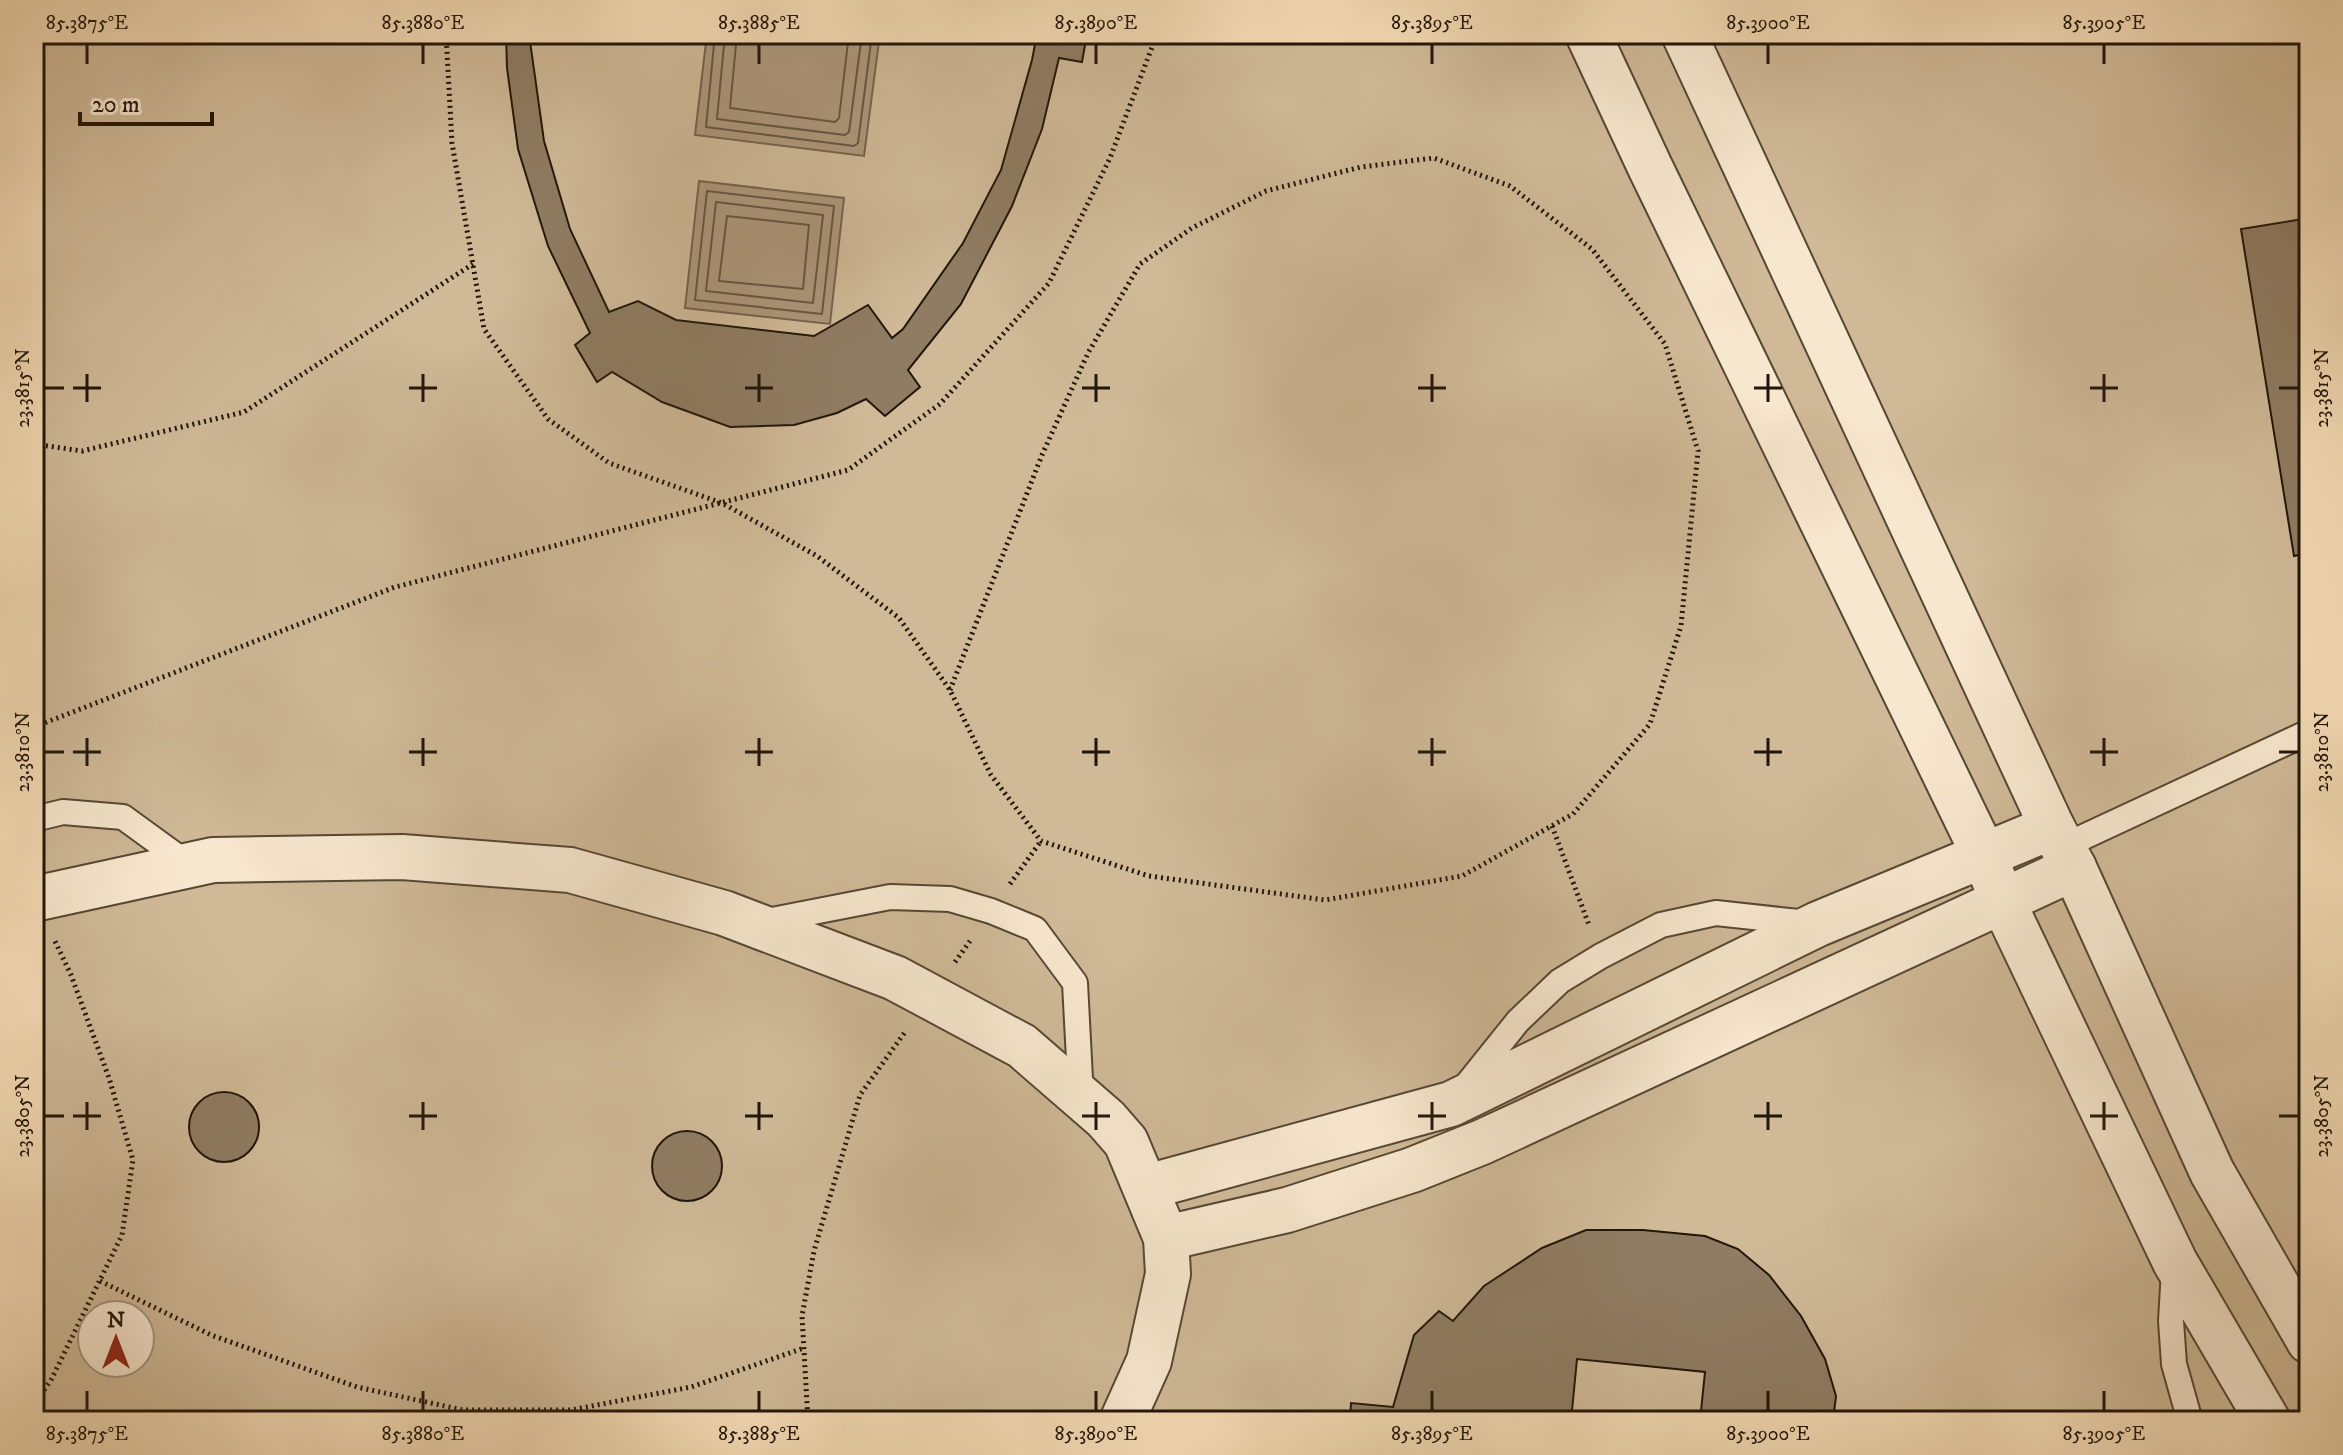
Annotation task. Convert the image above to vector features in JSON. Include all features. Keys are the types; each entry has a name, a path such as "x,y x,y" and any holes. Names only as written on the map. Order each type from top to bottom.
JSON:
{"street":[{"path":"1588,34 1984,855 2003,902 2175,1262 2268,1421"},
{"path":"1684,34 2212,1172 2309,1341"},
{"path":"1147,1187 1451,1104 1818,924 1984,855 2063,847"},
{"path":"1166,1238 1287,1210 1412,1170 1482,1142 2003,902 2063,847"},
{"path":"34,899 213,860 402,857 570,870 724,913 895,978 1022,1046 1106,1119 1126,1142 1166,1238 1168,1274 1149,1361 1122,1421"}],"lane":[{"path":"2063,847 2309,732"},
{"path":"34,819 63,812 123,817 189,865"},
{"path":"752,924 890,897 950,899 1035,929 1075,983 1081,1098"},
{"path":"1451,1104 1518,1021 1560,981 1661,925 1716,913 1818,924"},
{"path":"2175,1262 2171,1321 2174,1364 2190,1421"}],"path":[{"path":"446,34 452,143 484,329 548,419 609,463 722,503 817,556 899,618 950,690 991,775 1041,841 1149,876 1325,900 1462,876 1573,814 1650,724 1681,626 1698,451 1665,344 1592,249 1510,186 1434,158 1361,167 1266,191 1192,228 1140,264 1081,367 1042,455 950,690"},
{"path":"34,727 395,587 848,470 940,404 1049,283 1110,158 1157,34"},
{"path":"34,444 82,451 244,412 473,264"},
{"path":"1552,826 1601,956"},
{"path":"808,1421 802,1316 814,1251 860,1095 1041,841"},
{"path":"34,899 71,975 109,1078 133,1160 122,1235 51,1380 34,1405"},
{"path":"100,1281 211,1335 269,1356 357,1387 463,1410 571,1410 691,1387 804,1348"}],"shaded area":[{"path":"34,34 2309,34 2309,1421 34,1421"}],"water":[{"path":"707,34 880,34 864,156 695,135"},
{"path":"699,181 844,198 830,324 685,308"}],"building":[{"path":"506,34 529,34 544,141 570,229 609,312 638,301 676,320 814,336 868,305 892,338 903,329 963,243 1001,170 1037,34 1087,34 1082,62 1059,58 1042,129 1012,206 961,304 908,370 920,387 885,416 866,399 837,413 794,425 730,427 662,402 612,372 597,382 575,345 590,333 548,246 518,149 507,68"},
{"path":"2309,218 2309,553 2294,556 2241,229"},
{"path":"231,1092 253,1107 259,1127 257,1141 249,1152 238,1160 217,1162 199,1152 191,1141 189,1120 199,1102 210,1094"},
{"path":"694,1131 716,1146 722,1166 720,1180 712,1191 701,1199 680,1201 662,1191 654,1180 652,1159 662,1141 673,1133"},
{"path":"1586,1230 1643,1230 1705,1236 1738,1249 1769,1275 1801,1316 1825,1359 1836,1396 1833,1421 1700,1421 1705,1372 1577,1359 1571,1421 1350,1421 1351,1403 1393,1407 1414,1335 1439,1311 1453,1321 1484,1286 1542,1248"}]}
